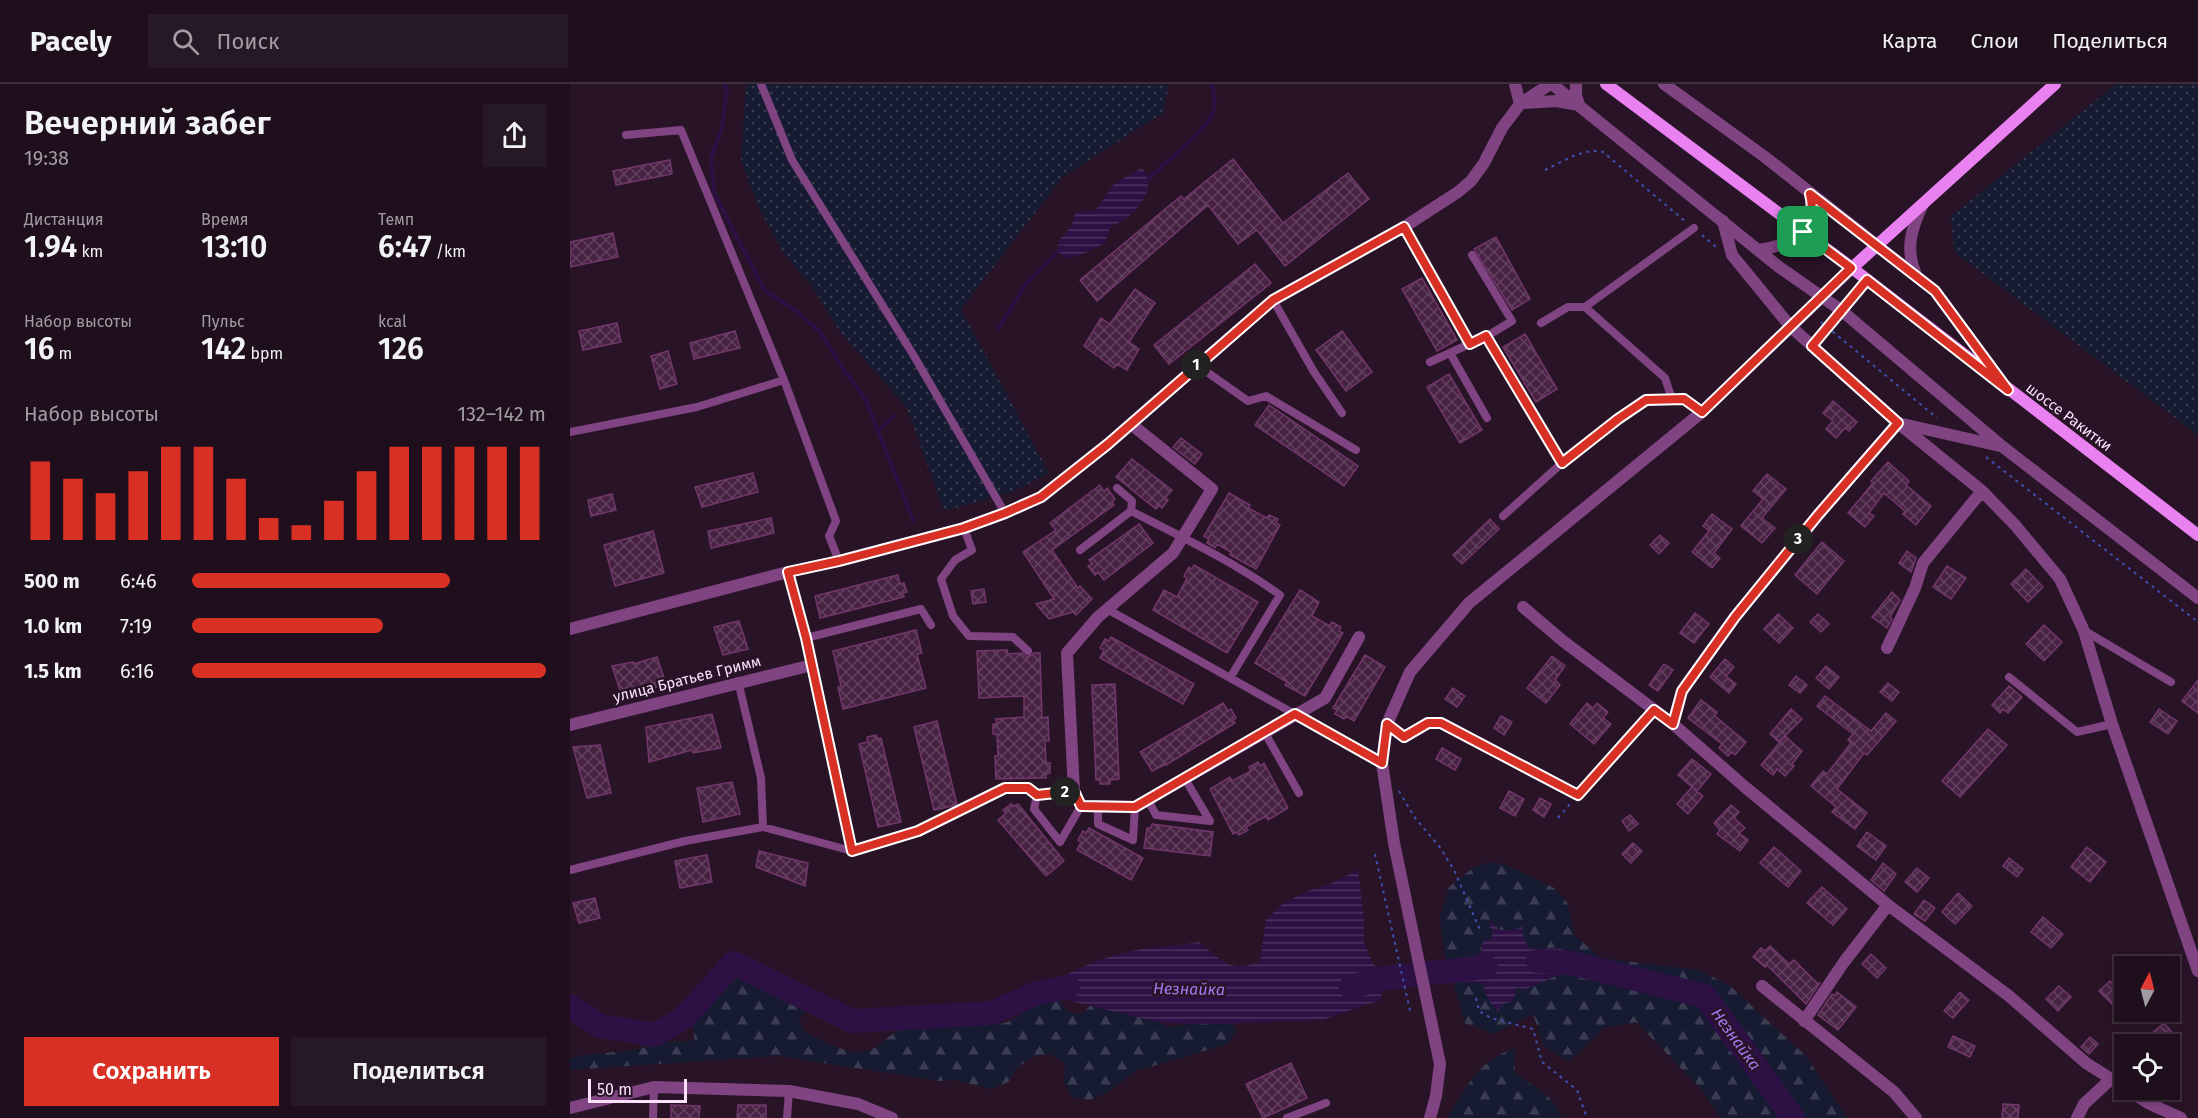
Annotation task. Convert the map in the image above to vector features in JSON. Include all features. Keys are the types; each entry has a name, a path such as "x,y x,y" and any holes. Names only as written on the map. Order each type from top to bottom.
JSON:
{"main road":[{"name":"шоссе Ракитки","path":"1606,84 1867,280 2198,535"},
{"path":"1851,268 2055,84"}],"street":[{"path":"1515,84 1520,104"},
{"path":"570,628 964,528 1041,497 1131,424 1273,300 1404,227 1472,181 1502,128 1520,104 1551,84 1758,250 1842,311 2003,447 2198,598"},
{"path":"1576,84 1579,105"},
{"path":"1664,84 1765,157 1935,291 2008,390"},
{"path":"1520,104 1556,101 1579,105"},
{"path":"1758,250 1782,244 1803,232 1812,216 1813,206 1810,194"},
{"path":"1917,276 1911,264 1909,247 1913,225 1924,203"},
{"path":"1723,221 1732,255 1790,326 1898,423 1982,491 2060,579 2084,631 2112,724 2198,971"},
{"path":"1430,1118 1436,1096 1440,1064 1394,843 1382,763 1387,724 1410,672 1469,603 1702,412 1851,268"},
{"path":"1898,423 2003,447"},
{"path":"1673,724 1682,691 1735,617 1818,515 1898,423"},
{"path":"1131,424 1212,489 1173,553 1107,609 1067,653 1074,791 1081,806 1135,807 1325,698 1359,637"},
{"path":"1887,648 1915,588 1923,562 1982,491"},
{"path":"1523,608 1673,724 1745,788 1888,905 2009,996 2086,1063 2114,1081"},
{"name":"улица Братьев Гримм","path":"570,724 738,681 812,665"},
{"path":"1387,724 1404,737 1428,723 1441,723 1578,795"},
{"path":"1804,1021 1844,962 1888,905"},
{"path":"1762,986 1894,1092 1916,1118"},
{"path":"2078,1118 2084,1104 2111,1079"},
{"path":"570,1107 654,1087 789,1091 858,1104 892,1118"},
{"path":"2143,1100 2181,1118"}],"lane":[{"path":"761,84 792,160 914,356 1005,513"},
{"path":"627,135 681,130 784,380 836,521 829,536 839,561"},
{"path":"1404,227 1470,344"},
{"path":"1540,323 1568,307 1585,307 1694,228"},
{"path":"1430,362 1512,321 1472,255"},
{"path":"1273,300 1314,372 1342,413"},
{"path":"1585,307 1665,378 1672,399"},
{"path":"1486,336 1562,463"},
{"path":"1450,353 1487,418"},
{"path":"1197,365 1248,401 1266,396 1356,450"},
{"path":"570,432 697,407 784,380"},
{"path":"1503,516 1562,463 1646,400 1684,399 1702,412"},
{"path":"1080,550 1131,511 1132,501 1117,488"},
{"path":"1131,511 1262,582 1280,595 1230,678"},
{"path":"964,528 972,550 955,560 941,579 953,616 969,636 1013,638 1028,651"},
{"path":"788,572 806,638 852,851"},
{"path":"806,638 921,609 931,625"},
{"path":"1107,609 1382,763"},
{"path":"2084,631 2171,682"},
{"path":"2009,677 2077,732 2112,724"},
{"path":"738,681 761,778 763,827"},
{"path":"1265,733 1299,792"},
{"path":"1149,800 1156,815 1210,821 1185,778"},
{"path":"570,870 685,841 763,827 852,851 918,831 1005,788 1028,788 1037,795 1074,791"},
{"path":"1037,795 1034,809 1060,842 1081,806"},
{"path":"1098,807 1098,824 1133,840 1135,807"},
{"path":"653,1118 654,1087"},
{"path":"787,1118 789,1091"},
{"path":"1287,1118 1326,1103"}],"path":[{"path":"1545,170 1587,151 1603,152 1718,249"},
{"path":"1812,346 1867,280"},
{"path":"1821,322 1943,423"},
{"path":"1978,451 2198,622"},
{"path":"1558,818 1654,710"},
{"path":"1399,791 1415,818 1439,846 1454,870 1480,930"},
{"path":"1375,854 1411,1015"},
{"path":"1476,998 1479,1011 1491,1018 1533,1029 1542,1062 1577,1089 1587,1118"}],"green space":[{"path":"746,84 1169,84 1163,113 1063,177 961,309 1049,473 1012,492 944,511 907,408 840,332 814,289 782,251 757,204 741,160"},
{"path":"2116,84 2198,84 2198,435 1954,252 1951,216"},
{"path":"1489,862 1504,864 1554,888 1567,902 1575,936 1601,958 1698,970 1729,985 1806,1056 1847,1118 1720,1118 1703,1091 1636,1022 1604,1028 1569,1062 1544,1046 1533,1014 1494,1034 1465,1023 1443,947 1440,916 1449,887 1474,867"},
{"path":"743,977 783,992 808,1008 799,1019 805,1032 831,1045 860,1052 871,1050 890,1036 909,1027 943,1020 998,1024 1015,1019 1035,1003 1049,1000 1060,1001 1068,1012 1081,1014 1100,997 1169,1027 1227,1019 1237,1029 1228,1044 1136,1071 1106,1093 1089,1100 1072,1097 1064,1082 1065,1064 1051,1054 1034,1056 1018,1067 1008,1082 991,1089 956,1080 939,1081 779,1056 570,1070 570,1059 582,1055 635,1050 667,1041 694,1040 694,1027 685,1017 689,1009 710,991 726,982"},
{"path":"1515,1049 1515,1073 1548,1097 1562,1118 1447,1118 1467,1086 1483,1067 1492,1059"}],"water":[{"path":"1142,168 1149,177 1148,186 1142,202 1132,214 1110,227 1105,243 1079,255 1063,258 1058,249 1059,240 1070,228 1075,212 1095,211 1114,184"},
{"path":"1358,870 1364,920 1364,942 1371,960 1383,978 1381,1000 1322,1020 1217,1024 1162,1023 1037,993 1087,965 1115,955 1150,948 1199,942 1226,963 1234,966 1250,965 1260,961 1266,920 1281,905 1303,893 1332,883"},
{"path":"1490,921 1500,930 1522,927 1524,939 1530,949 1561,949 1569,956 1571,963 1561,974 1526,989 1516,988 1511,1002 1503,1004 1499,1011 1486,995 1483,983 1456,982 1453,969 1481,953 1483,941 1491,939 1493,931 1489,926"}],"building":[{"path":"1233,159 1283,223 1348,173 1369,199 1285,266 1257,230 1238,244 1208,205 1097,301 1080,280 1181,196 1184,199"},
{"path":"670,160 672,174 616,185 613,171"},
{"path":"613,233 618,257 570,267 570,242"},
{"path":"1496,237 1530,299 1512,310 1474,249"},
{"path":"1255,264 1271,283 1169,364 1154,345"},
{"path":"1422,278 1457,340 1437,351 1402,289"},
{"path":"1135,289 1155,303 1129,342 1139,349 1127,370 1117,364 1114,368 1084,346 1101,318 1110,324"},
{"path":"617,323 621,342 583,350 579,331"},
{"path":"735,331 740,348 694,359 690,343"},
{"path":"1342,331 1372,372 1346,391 1316,350"},
{"path":"1525,334 1557,389 1536,402 1503,347"},
{"path":"668,351 677,384 660,389 651,356"},
{"path":"1449,374 1482,430 1460,443 1427,387"},
{"path":"1833,401 1857,422 1849,431 1845,428 1836,438 1826,429 1833,421 1823,413"},
{"path":"1269,405 1358,466 1344,486 1255,425"},
{"path":"1181,438 1202,454 1195,464 1173,447"},
{"path":"1132,459 1172,490 1165,498 1168,500 1162,508 1159,505 1156,509 1116,477"},
{"path":"1888,462 1909,481 1906,485 1931,506 1916,525 1903,514 1905,511 1884,493 1869,513 1874,516 1865,527 1848,513"},
{"path":"753,473 758,492 702,507 695,487"},
{"path":"1767,474 1786,489 1762,518 1775,528 1762,543 1741,526 1763,499 1753,491"},
{"path":"1100,485 1104,492 1107,488 1115,499 1112,502 1114,505 1052,550 1078,588 1080,586 1092,599 1076,615 1073,612 1049,619 1036,604 1054,599 1023,552 1056,530 1050,523"},
{"path":"1229,493 1250,505 1248,508 1267,518 1269,515 1278,519 1276,523 1280,525 1256,569 1230,555 1231,552 1217,544 1215,548 1207,543 1209,539 1204,536"},
{"path":"612,494 616,510 591,516 588,500"},
{"path":"1712,514 1732,529 1714,553 1720,558 1712,568 1692,552 1709,531 1703,526"},
{"path":"771,518 774,533 711,548 708,531"},
{"path":"1490,519 1499,529 1462,564 1453,555"},
{"path":"1139,524 1153,543 1104,580 1098,572 1095,575 1088,566 1092,564 1089,560"},
{"path":"653,531 664,573 615,586 604,545"},
{"path":"1660,535 1669,543 1659,554 1650,545"},
{"path":"1822,542 1844,561 1817,594 1795,575"},
{"path":"1907,551 1916,558 1911,572 1899,563"},
{"path":"1194,565 1258,602 1227,653 1153,610 1164,590 1177,597 1187,578 1184,576 1189,567 1192,569"},
{"path":"1947,566 1966,578 1951,599 1933,587"},
{"path":"2026,569 2043,587 2028,602 2011,584"},
{"path":"898,575 900,584 904,583 907,592 903,593 904,597 820,618 815,596"},
{"path":"984,589 986,602 973,604 971,591"},
{"path":"1300,590 1319,602 1312,616 1330,626 1332,622 1341,627 1339,631 1343,633 1305,696 1285,685 1287,682 1255,663"},
{"path":"1892,592 1900,600 1890,617 1892,619 1887,628 1872,617"},
{"path":"1695,613 1709,624 1694,643 1680,633"},
{"path":"1778,614 1793,628 1779,643 1764,629"},
{"path":"1818,614 1829,624 1821,632 1810,622"},
{"path":"739,621 748,649 723,655 714,627"},
{"path":"2044,625 2062,642 2044,661 2026,644"},
{"path":"916,630 922,653 917,654 926,688 843,709 838,687 841,686 833,651"},
{"path":"1111,637 1194,684 1183,704 1100,658 1104,650 1100,648 1105,639 1109,641"},
{"path":"1007,650 1008,654 1022,653 1027,657 1040,653 1042,718 1048,717 1049,741 1045,741 1046,763 1050,763 1050,773 1046,774 1046,778 996,779 997,734 993,734 993,724 997,724 996,719 1024,717 1024,696 979,698 977,651"},
{"path":"1365,655 1385,667 1354,721 1346,716 1344,719 1335,714 1337,710 1333,708"},
{"path":"1552,656 1565,666 1555,680 1560,685 1546,703 1527,688"},
{"path":"657,657 666,684 621,693 612,666 633,662 633,664"},
{"path":"1725,659 1734,667 1726,676 1736,684 1729,693 1710,677"},
{"path":"1664,664 1673,670 1658,691 1649,685"},
{"path":"1826,666 1839,677 1829,689 1816,678"},
{"path":"1796,676 1807,685 1800,693 1789,685"},
{"path":"2198,680 2198,713 2182,701"},
{"path":"1888,683 1899,692 1892,701 1880,692"},
{"path":"1115,684 1119,779 1110,780 1110,784 1100,784 1100,780 1096,780 1092,685"},
{"path":"2009,686 2022,697 2008,713 2003,709 2000,713 1992,705"},
{"path":"1453,688 1465,696 1457,707 1445,699"},
{"path":"1825,696 1871,731 1886,713 1896,721 1867,755 1864,753 1837,789 1867,813 1855,829 1832,812 1836,807 1811,786 1823,771 1827,774 1851,743 1848,740 1853,734 1817,706"},
{"path":"1701,700 1717,712 1715,716 1746,742 1735,755 1732,752 1728,756 1719,748 1722,744 1688,718"},
{"path":"1223,703 1228,711 1231,709 1236,718 1233,720 1235,723 1166,765 1152,771 1140,752"},
{"path":"1587,703 1593,708 1597,703 1608,712 1603,718 1611,724 1594,744 1570,724"},
{"path":"1791,709 1802,719 1779,742 1770,734"},
{"path":"2159,709 2177,721 2168,734 2150,722"},
{"path":"712,714 721,748 693,753 692,750 649,762 646,727"},
{"path":"1501,716 1512,722 1504,735 1494,728"},
{"path":"937,721 957,805 934,810 914,727"},
{"path":"1988,729 2007,745 1960,797 1942,781"},
{"path":"876,735 878,739 881,738 901,822 878,827 859,744 868,742 867,737"},
{"path":"1785,736 1802,751 1792,764 1794,766 1785,776 1777,769 1773,775 1761,765"},
{"path":"600,745 611,793 587,798 573,747"},
{"path":"1442,748 1461,759 1455,770 1436,759"},
{"path":"1692,759 1711,774 1697,791 1694,789 1703,796 1688,814 1677,804 1692,787 1678,775"},
{"path":"1258,762 1260,766 1264,763 1288,808 1268,820 1266,816 1246,827 1248,830 1239,835 1237,832 1233,834 1210,789 1230,777 1232,781 1251,771 1249,767"},
{"path":"732,782 740,814 703,822 697,788"},
{"path":"1509,791 1524,799 1515,816 1500,808"},
{"path":"1540,798 1551,804 1544,817 1533,810"},
{"path":"1011,804 1014,806 1018,804 1064,861 1046,876 998,820 1006,813 1003,810"},
{"path":"1731,805 1739,812 1734,818 1745,828 1739,833 1748,840 1740,851 1717,834 1720,830 1714,823"},
{"path":"1630,815 1638,824 1629,831 1622,821"},
{"path":"1152,824 1213,832 1210,856 1144,848 1147,828 1151,828"},
{"path":"1089,828 1143,858 1131,880 1077,850 1081,842 1078,840 1083,831 1086,833"},
{"path":"1867,832 1886,846 1876,860 1857,846"},
{"path":"1633,843 1642,851 1631,863 1622,854"},
{"path":"1774,847 1801,871 1788,887 1760,863"},
{"path":"2087,847 2106,862 2090,882 2071,867"},
{"path":"759,851 808,863 805,886 756,867"},
{"path":"707,855 712,882 680,888 675,861"},
{"path":"2009,858 2023,869 2017,877 2003,866"},
{"path":"1883,863 1896,874 1884,891 1871,880"},
{"path":"1917,868 1929,878 1917,892 1905,882"},
{"path":"1822,887 1847,909 1833,925 1807,903"},
{"path":"1958,893 1972,906 1955,924 1942,912"},
{"path":"595,898 600,918 579,923 573,903"},
{"path":"1924,900 1935,908 1925,921 1914,914"},
{"path":"2043,917 2063,934 2051,948 2031,932"},
{"path":"1770,946 1789,964 1794,960 1817,983 1820,983 1806,1004 1767,965 1765,967 1753,957 1761,948 1765,951"},
{"path":"1871,954 1886,968 1877,978 1862,964"},
{"path":"2110,981 2114,985 2114,1004 2113,1005 2099,991"},
{"path":"2059,986 2071,997 2058,1011 2046,999"},
{"path":"1837,992 1856,1007 1838,1030 1818,1015 1832,994 1835,996"},
{"path":"1960,992 1969,1000 1953,1018 1944,1011"},
{"path":"2164,1023 2174,1034 2151,1034"},
{"path":"1953,1036 1975,1046 1970,1057 1948,1047"},
{"path":"2090,1037 2098,1044 2089,1054 2081,1047"},
{"path":"1291,1063 1307,1098 1263,1118 1246,1084"},
{"path":"2003,1104 2019,1105 2018,1118 2002,1118"},
{"path":"671,1105 700,1106 699,1118 671,1118"},
{"path":"738,1105 766,1105 766,1118 737,1118"}],"waterway":[{"path":"724,84 727,89 722,128 711,158 714,193 765,291 796,311 819,331 865,398 913,520"},
{"path":"1148,179 1194,138 1209,120 1214,105 1212,84"},
{"path":"998,328 1027,283 1062,247"},
{"path":"878,431 894,416"},
{"name":"Незнайка","path":"1538,961 1571,963 1705,996 1793,1118"},
{"name":"Незнайка","path":"570,1006 600,1026 655,1035 685,1017 733,963 852,1021 992,1013 1037,993 1068,987"},
{"name":"Незнайка","path":"1351,987 1383,978 1486,967"}],"route":[{"path":"1810,194 1878,244 1935,291 2008,390 1867,280 1812,346 1898,423 1818,515 1735,617 1682,691 1673,724 1654,710 1578,795 1441,723 1428,723 1404,737 1387,724 1382,763 1295,714 1135,807 1081,806 1074,791 1037,795 1028,788 1005,788 918,831 852,851 806,638 788,572 964,528 1041,497 1108,444 1273,300 1404,227 1470,344 1486,336 1562,463 1646,400 1684,399 1702,412 1851,268 1803,232 1812,216 1813,206 1810,194"}]}
